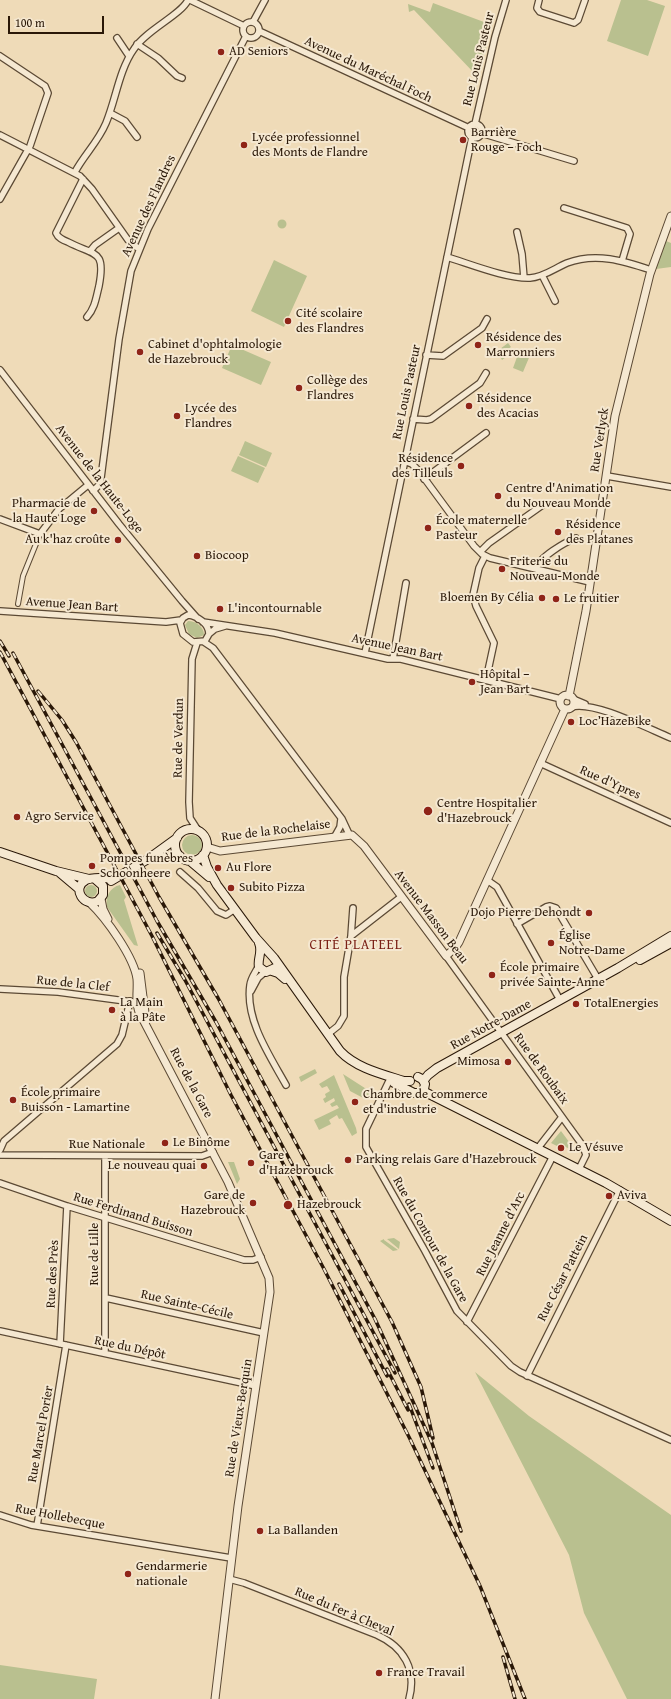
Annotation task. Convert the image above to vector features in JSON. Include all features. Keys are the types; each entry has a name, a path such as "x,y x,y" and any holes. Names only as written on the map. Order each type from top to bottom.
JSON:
{"main road":[{"path":"56,871 72,881 80,889 82,898 90,903 95,903 101,899 104,890 114,878 148,859 177,838 181,833 188,830 199,832 206,838 205,851 207,867 217,886"},
{"path":"177,838 176,847 180,856"},
{"path":"190,861 198,859 205,851"},
{"path":"1,852 56,871 92,879 101,883 104,890"},
{"path":"148,859 167,856 180,856 202,869 274,959 342,1053 354,1063 404,1081 417,1080 426,1086 423,1091 418,1093 412,1091 352,1066 341,1058 282,976 268,971 260,961 261,948 256,938"},
{"path":"80,889 83,882 92,879 114,878"},
{"name":"Rue Notre-Dame","path":"417,1080 618,968 671,936"},
{"name":"Rue Notre-Dame","path":"618,968 638,961 671,943"},
{"path":"260,961 266,955 274,959"},
{"path":"268,971 274,959"},
{"path":"412,1091 409,1087 417,1080"},
{"path":"423,1091 620,1190 671,1221"}],"street":[{"path":"74,172 98,138 110,112 129,56 137,44 149,32 183,7 189,0 244,26"},
{"path":"253,22 265,0"},
{"name":"Rue Louis Pasteur","path":"475,124 495,37 506,0"},
{"path":"540,0 537,8 540,12 574,24 578,20 585,0"},
{"path":"248,22 253,22 258,26 259,31 254,37 246,36 243,32 244,26 248,22"},
{"name":"Avenue du Maréchal Foch","path":"259,31 468,128"},
{"name":"Avenue des Flandres","path":"93,491 100,483 128,286 139,249 178,168 246,36"},
{"path":"117,38 129,56"},
{"path":"137,44 158,58 176,76 182,78"},
{"path":"0,56 45,86 48,90 44,107 29,149 0,199"},
{"path":"110,112 125,121 137,137"},
{"path":"475,124 480,127 481,133 477,137 472,137 469,134 468,128 475,124"},
{"path":"481,133 574,161"},
{"path":"0,135 65,167 83,178 130,243 139,249"},
{"name":"Rue Louis Pasteur","path":"365,653 472,137"},
{"path":"83,178 56,233 59,238 81,249 90,251 98,257 101,269 95,303 87,317"},
{"path":"564,208 628,228 630,234 622,261"},
{"name":"Rue Verlyck","path":"446,956 457,944 569,703 616,416 652,270 671,216"},
{"path":"90,251 95,245 119,228"},
{"path":"518,232 524,278"},
{"path":"447,257 524,278 542,275 567,263 586,258 602,258 622,261 652,270"},
{"path":"542,275 555,301"},
{"path":"426,355 438,357 445,355 482,328 486,319"},
{"name":"Avenue de la Haute-Loge","path":"0,370 88,485 182,601 201,620"},
{"path":"413,419 431,419 482,381 486,373"},
{"path":"424,479 486,433"},
{"path":"404,461 414,466 480,552 485,556 536,570 590,582"},
{"path":"607,476 671,487"},
{"path":"18,604 23,576 40,534 59,509 88,485"},
{"path":"480,552 544,504"},
{"path":"0,518 40,534"},
{"path":"536,570 539,562 564,543 576,538"},
{"path":"485,556 479,571 473,595 476,606 494,641 494,648 486,680"},
{"path":"393,659 406,584"},
{"path":"182,601 185,611 179,626 188,639 197,643 204,642 209,634 215,629 226,626"},
{"name":"Avenue Jean Bart","path":"0,611 166,622 183,618"},
{"path":"183,618 191,616 201,620 208,629 209,634"},
{"name":"Avenue Jean Bart","path":"201,620 226,626 275,633 393,659 401,659 561,699"},
{"name":"Avenue Jean Bart","path":"166,622 182,632"},
{"name":"Avenue Masson Beau","path":"204,642 213,648 340,816 349,834 361,843 502,1033"},
{"name":"Rue de Verdun","path":"197,643 192,659 189,802 190,818 199,832"},
{"path":"569,703 564,696 561,699 560,705 569,703 593,707 671,738"},
{"name":"Rue d'Ypres","path":"540,763 671,822"},
{"path":"335,836 341,825 340,816"},
{"name":"Rue de la Rochelaise","path":"205,851 220,851 349,834"},
{"path":"180,872 198,888 219,913 226,915 235,909"},
{"path":"487,880 497,887 560,1000"},
{"path":"351,936 401,897"},
{"path":"0,1150 4,1140 114,1046 121,1038 136,1002 141,978 137,961 129,947 105,914 101,899"},
{"path":"90,903 130,958 136,978 136,1002"},
{"path":"517,924 546,907 550,906 556,908 598,979"},
{"path":"328,1034 341,1023 344,1016 344,977 351,936 353,908"},
{"path":"260,961 251,980 251,1007 258,1031 286,1085"},
{"path":"250,993 258,978 268,971"},
{"name":"Rue de la Clef","path":"0,989 58,992 136,1002"},
{"name":"Rue de la Gare","path":"136,1002 139,1012 213,1152"},
{"name":"Rue de Roubaix","path":"502,1033 585,1150 586,1156 579,1169"},
{"name":"Rue du Contour de la Gare","path":"388,1081 366,1129 366,1147 426,1250 457,1311 511,1366 527,1376 670,1438"},
{"path":"538,1148 562,1117"},
{"name":"Rue Nationale","path":"0,1155 205,1156 213,1152"},
{"name":"Rue de Vieux-Berquin","path":"213,1152 262,1257 267,1270 270,1285 231,1558 215,1699"},
{"name":"Rue de Lille","path":"105,1156 105,1353"},
{"name":"Rue Jeanne d'Arc","path":"467,1322 553,1156"},
{"name":"Rue Ferdinand Buisson","path":"0,1183 67,1206 244,1260 253,1260 262,1257"},
{"name":"Rue César Pattein","path":"527,1376 620,1190"},
{"name":"Rue des Près","path":"63,1344 67,1206"},
{"name":"Rue Sainte-Cécile","path":"106,1298 264,1333"},
{"name":"Rue du Dépôt","path":"0,1331 256,1386"},
{"name":"Rue Marcel Porier","path":"37,1526 63,1344"},
{"name":"Rue Hollebecque","path":"0,1515 37,1526 231,1558"},
{"name":"Rue du Fer à Cheval","path":"229,1579 251,1585 377,1635 391,1642 403,1655 410,1668 411,1681 409,1699"}],"green space":[{"path":"621,0 647,0 665,6 648,56 607,41"},
{"path":"433,3 492,25 479,74 475,74 414,10 409,12 408,4 430,12"},
{"path":"282,219 287,224 282,229 277,224"},
{"path":"666,241 671,243 671,267 656,269"},
{"path":"274,260 307,276 284,327 251,311"},
{"path":"508,343 511,347 499,355 496,352"},
{"path":"232,345 271,362 261,385 222,368"},
{"path":"511,348 514,351 502,360 500,356"},
{"path":"520,349 531,353 523,372 513,368"},
{"path":"245,441 272,453 266,467 239,455"},
{"path":"238,456 265,468 258,483 231,471"},
{"path":"188,621 199,625 203,629 204,635 197,638 189,634 185,625"},
{"path":"192,835 199,838 202,845 199,852 192,855 185,852 182,845 185,838"},
{"path":"91,885 95,887 97,891 95,895 91,897 87,895 85,891 87,887"},
{"path":"120,885 126,897 124,900 138,946 134,945 107,907 109,893 113,888"},
{"path":"315,1069 317,1073 301,1082 299,1077"},
{"path":"343,1074 371,1092 367,1100 350,1091"},
{"path":"334,1075 356,1128 357,1133 352,1136 342,1118 339,1119 337,1115 329,1120 331,1124 319,1130 314,1120 339,1108 337,1105 332,1107 330,1104 335,1101 334,1098 325,1103 323,1099 326,1097 325,1094 330,1091 327,1086 322,1088 319,1084"},
{"path":"561,1131 575,1150 581,1150 581,1152 579,1153 559,1144 557,1146 551,1143"},
{"path":"228,1162 234,1162 240,1179 237,1184"},
{"path":"394,1238 400,1242 399,1249 387,1239"},
{"path":"384,1239 398,1250 393,1251 380,1241"},
{"path":"475,1372 529,1416 671,1515 671,1699 627,1699 584,1613 569,1555"},
{"path":"0,1665 97,1679 94,1699 0,1699"}],"railway":[{"path":"0,641 9,656"},
{"path":"0,652 152,936 231,1095 324,1269 410,1439 480,1586 525,1699"},
{"path":"13,653 157,921 216,1022 375,1319 432,1443 461,1531"},
{"path":"38,691 62,720 76,742 159,897 218,998 392,1322 421,1387 433,1438"},
{"path":"157,933 185,980 395,1373"},
{"path":"339,1284 387,1376"},
{"path":"387,1369 408,1410"},
{"path":"409,1404 433,1468"},
{"path":"503,1657 515,1699"}],"place":[{"name":"AD Seniors","path":"221,52"},
{"name":"Barrière Rouge – Foch","path":"463,140"},
{"name":"Lycée professionnel des Monts de Flandre","path":"244,145"},
{"name":"Cité scolaire des Flandres","path":"288,321"},
{"name":"Résidence des Marronniers","path":"478,345"},
{"name":"Cabinet d'ophtalmologie de Hazebrouck","path":"140,352"},
{"name":"Collège des Flandres","path":"299,388"},
{"name":"Résidence des Acacias","path":"469,406"},
{"name":"Lycée des Flandres","path":"177,416"},
{"name":"Résidence des Tilleuls","path":"461,466"},
{"name":"Centre d'Animation du Nouveau Monde","path":"498,496"},
{"name":"Pharmacie de la Haute Loge","path":"94,511"},
{"name":"École maternelle Pasteur","path":"428,528"},
{"name":"Résidence des Platanes","path":"558,532"},
{"name":"Au k'haz croûte","path":"118,540"},
{"name":"Biocoop","path":"197,556"},
{"name":"Friterie du Nouveau-Monde","path":"502,569"},
{"name":"Bloemen By Célia","path":"542,598"},
{"name":"Le fruitier","path":"556,599"},
{"name":"L'incontournable","path":"220,609"},
{"name":"Hôpital – Jean Bart","path":"472,682"},
{"name":"Loc’HazeBike","path":"571,722"},
{"name":"Centre Hospitalier d'Hazebrouck","path":"428,811"},
{"name":"Agro Service","path":"17,817"},
{"name":"Pompes funèbres Schoonheere","path":"92,866"},
{"name":"Au Flore","path":"218,868"},
{"name":"Subito Pizza","path":"231,888"},
{"name":"Dojo Pierre Dehondt","path":"589,913"},
{"name":"Église Notre-Dame","path":"551,943"},
{"name":"École primaire privée Sainte-Anne","path":"492,975"},
{"name":"TotalEnergies","path":"576,1004"},
{"name":"La Main à la Pâte","path":"112,1010"},
{"name":"Mimosa","path":"508,1062"},
{"name":"École primaire Buisson - Lamartine","path":"13,1100"},
{"name":"Chambre de commerce et d'industrie","path":"355,1102"},
{"name":"Le Binôme","path":"165,1143"},
{"name":"Le Vésuve","path":"561,1148"},
{"name":"Parking relais Gare d'Hazebrouck","path":"348,1160"},
{"name":"Gare d'Hazebrouck","path":"251,1163"},
{"name":"Le nouveau quai","path":"204,1166"},
{"name":"Aviva","path":"609,1196"},
{"name":"Gare de Hazebrouck","path":"253,1203"},
{"name":"Hazebrouck","path":"288,1205"},
{"name":"La Ballanden","path":"260,1531"},
{"name":"Gendarmerie nationale","path":"128,1574"},
{"name":"France Travail","path":"379,1673"}],"district":[{"name":"CITÉ PLATEEL","path":"356,945"}]}
